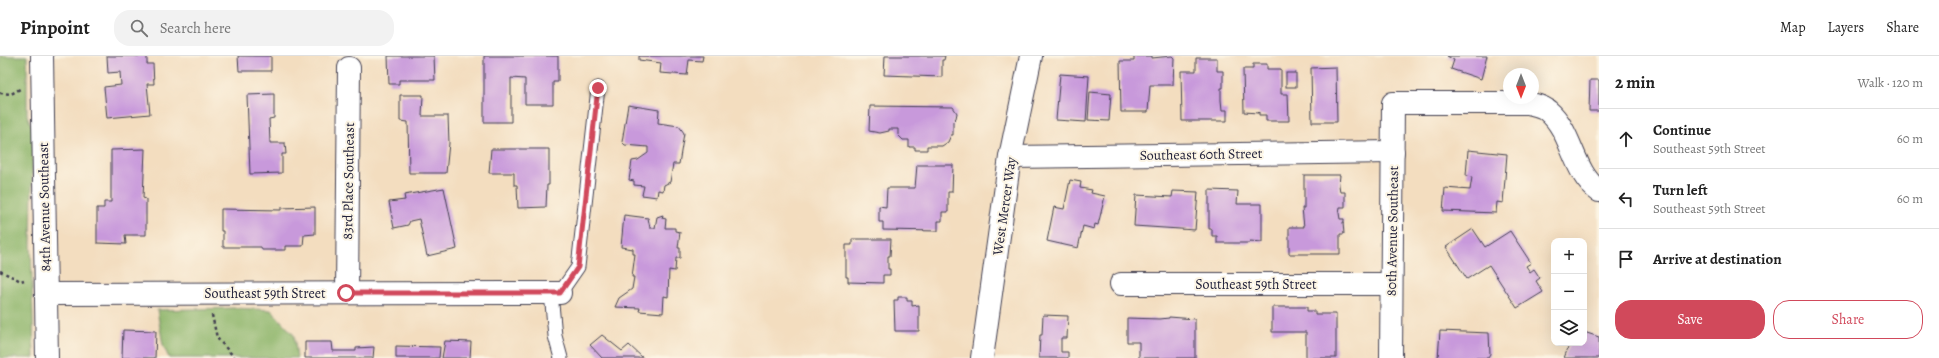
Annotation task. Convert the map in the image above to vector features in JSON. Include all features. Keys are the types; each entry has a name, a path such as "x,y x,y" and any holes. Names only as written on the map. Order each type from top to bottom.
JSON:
{"street":[{"name":"84th Avenue Southeast","path":"42,56 47,358"},
{"name":"West Mercer Way","path":"982,358 1010,157 1031,56"},
{"name":"83rd Place Southeast","path":"346,293 349,68"},
{"name":"80th Avenue Southeast","path":"1391,358 1393,103 1528,103 1548,110 1559,124 1580,170 1590,185 1599,191"},
{"name":"Southeast 60th Street","path":"1010,157 1393,152"},
{"name":"Southeast 59th Street","path":"1121,284 1391,284"},
{"name":"Southeast 59th Street","path":"46,294 555,293"}],"lane":[{"path":"561,358 554,336 555,293 578,267 598,88"}],"path":[{"path":"0,271 21,281"},
{"path":"212,312 217,338 235,358"}],"green space":[{"path":"0,56 27,56 27,115 33,130 31,243 34,358 0,358"},
{"path":"234,308 271,310 294,335 297,358 169,358 163,345 157,310"}],"building":[{"path":"107,56 147,56 147,64 153,64 154,84 147,84 150,114 107,118 104,87 121,85 120,72 108,73"},
{"path":"238,56 271,56 271,71 239,71"},
{"path":"388,56 434,56 435,80 399,80 399,84 389,84"},
{"path":"484,56 558,56 558,82 553,82 553,104 525,104 525,79 511,78 511,122 484,122"},
{"path":"639,56 703,56 702,61 689,60 687,75 660,73 661,63 639,60"},
{"path":"885,56 945,56 944,60 942,60 942,77 884,75"},
{"path":"1134,56 1152,56 1152,58 1172,56 1174,58 1173,85 1150,85 1148,112 1121,112 1120,61 1134,61"},
{"path":"1447,56 1487,56 1481,79 1451,69 1454,60"},
{"path":"1196,58 1217,58 1217,71 1223,71 1221,100 1222,110 1227,110 1227,121 1182,121 1181,71 1196,71"},
{"path":"1253,64 1267,64 1267,69 1281,69 1281,94 1288,94 1289,121 1266,121 1266,115 1259,115 1259,112 1244,112 1243,69 1253,69"},
{"path":"1336,67 1337,122 1312,122 1311,68"},
{"path":"1286,73 1296,73 1296,87 1286,87"},
{"path":"1060,74 1089,76 1086,122 1056,120"},
{"path":"1590,80 1599,80 1599,111 1589,111"},
{"path":"1090,92 1111,94 1109,121 1088,120"},
{"path":"274,94 274,118 269,119 270,143 285,143 286,154 282,154 282,173 250,174 247,95"},
{"path":"400,95 423,95 422,116 448,116 449,143 446,173 409,173 408,122 400,121"},
{"path":"628,105 659,110 658,123 679,126 684,133 679,164 673,164 670,182 664,185 663,191 658,190 657,197 642,195 644,186 634,185 634,181 629,180 632,161 638,160 648,153 648,147 625,145 622,142"},
{"path":"870,106 953,107 957,113 956,118 953,121 953,135 951,135 948,142 942,146 927,146 927,150 915,150 915,147 909,147 909,140 903,140 898,135 898,129 889,129 889,131 880,133 869,131"},
{"path":"145,149 143,198 146,199 146,235 125,235 126,244 97,243 97,208 104,208 104,202 111,202 111,150"},
{"path":"491,149 549,149 549,185 547,185 546,207 518,208 517,185 514,185 514,173 489,173"},
{"path":"1468,150 1507,154 1503,203 1497,202 1496,213 1443,211 1445,188 1470,190 1472,177 1466,176"},
{"path":"917,165 953,165 952,192 948,192 948,212 942,212 942,221 938,221 938,231 883,230 883,222 879,222 879,206 886,207 887,188 915,188"},
{"path":"1304,175 1340,175 1340,192 1345,192 1345,207 1340,207 1339,213 1340,219 1344,219 1344,234 1340,234 1340,254 1289,254 1289,227 1304,227 1302,208 1304,208"},
{"path":"1070,180 1081,182 1080,188 1092,190 1091,193 1105,196 1098,225 1095,224 1094,229 1083,226 1078,248 1047,241 1054,207 1064,209"},
{"path":"444,188 457,249 427,256 419,219 410,221 408,225 394,228 389,202 405,200 404,195"},
{"path":"1209,190 1238,191 1237,204 1262,204 1262,242 1250,241 1250,243 1217,243 1217,236 1212,236 1212,229 1209,229"},
{"path":"1173,191 1198,192 1195,230 1134,226 1136,195 1172,197"},
{"path":"315,207 315,234 304,235 303,246 285,246 285,250 262,250 261,247 223,247 221,209 281,210 281,208"},
{"path":"624,215 648,218 650,228 655,228 657,217 663,215 662,218 666,219 665,228 675,228 675,231 680,232 678,248 680,248 680,258 676,258 675,271 669,270 668,297 664,296 663,313 639,311 640,308 615,307 619,298 632,289 634,277 632,277 635,254 633,254 633,249 621,247"},
{"path":"1473,229 1485,247 1510,231 1531,263 1526,266 1530,272 1534,269 1540,278 1536,281 1543,292 1517,308 1489,265 1467,279 1446,247"},
{"path":"852,239 891,239 890,256 888,256 888,269 890,269 890,275 883,275 883,283 848,282 848,277 846,277 846,245 852,245"},
{"path":"898,297 907,297 907,301 912,301 912,306 919,305 919,331 895,331 894,300 898,300"},
{"path":"1272,307 1307,307 1307,311 1315,311 1315,314 1336,314 1336,358 1306,358 1306,332 1272,332"},
{"path":"1043,315 1068,316 1067,338 1061,338 1061,352 1068,352 1068,358 1039,358"},
{"path":"1169,317 1195,319 1195,358 1139,358 1139,342 1127,342 1127,318 1160,319"},
{"path":"123,330 156,331 155,358 122,358"},
{"path":"1440,331 1489,333 1490,355 1488,358 1438,358"},
{"path":"1587,333 1599,337 1599,358 1564,358 1569,346 1587,346"},
{"path":"602,335 622,351 629,345 643,358 602,358 590,345"},
{"path":"445,341 471,342 470,358 442,358"},
{"path":"305,342 332,342 333,351 356,351 356,348 374,347 373,358 305,358"},
{"path":"396,346 440,347 439,358 396,358"}],"route":[{"path":"346,293 560,293 578,267 598,88"}]}
